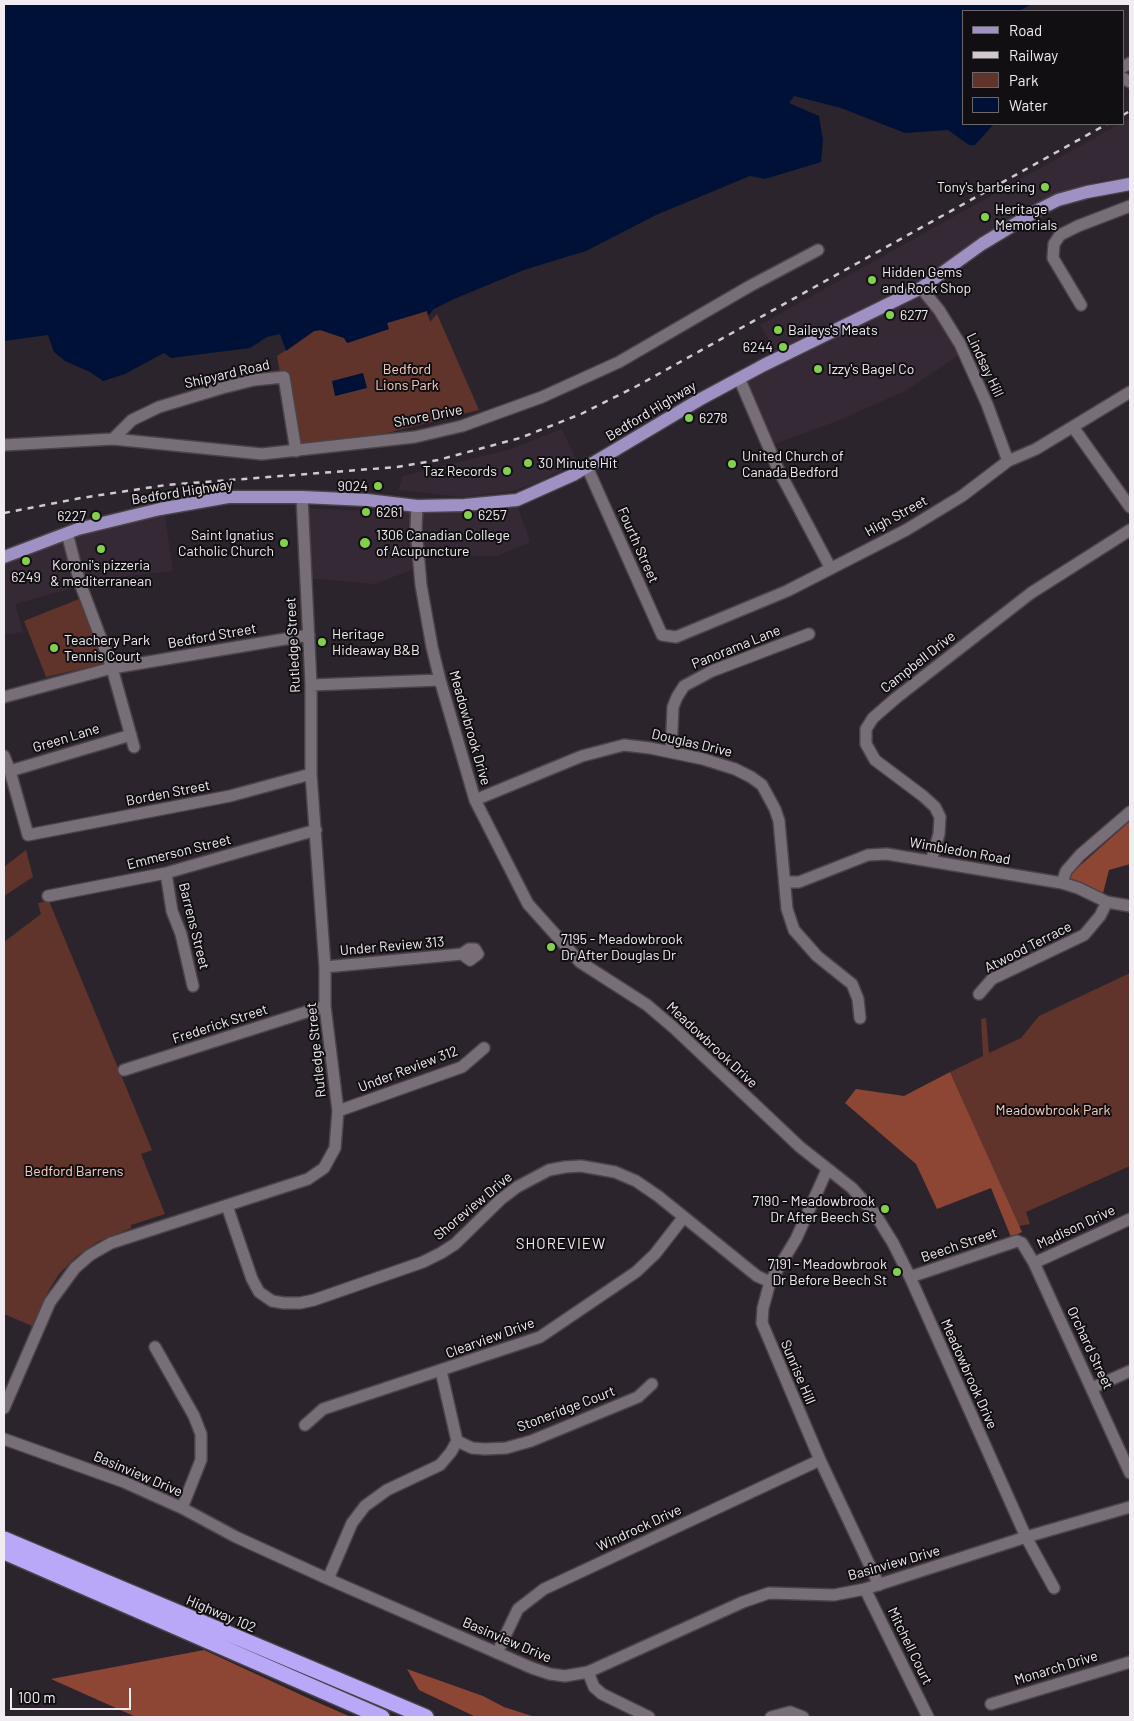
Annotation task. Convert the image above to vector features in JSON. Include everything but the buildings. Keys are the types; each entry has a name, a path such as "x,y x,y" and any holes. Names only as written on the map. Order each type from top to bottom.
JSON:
{"highway":[{"name":"Highway 102","path":"4,1539 426,1717"},
{"path":"4,1552 382,1717"}],"main road":[{"name":"Bedford Highway","path":"4,557 67,533 137,513 228,497 302,497 367,500 417,506 465,505 516,500 549,487 587,467 739,378 921,288 1019,220 1058,200 1111,186 1130,184"}],"street":[{"path":"1081,305 1053,258 1054,244 1060,235 1078,226 1130,206"},
{"name":"Shore Drive","path":"4,445 113,439 262,454 415,437 462,426 542,397 618,362 750,286 818,250"},
{"name":"Lindsay Hill","path":"921,288 939,310 960,344 987,404 1008,462"},
{"name":"Shipyard Road","path":"113,439 132,420 159,407 254,380 284,377 296,451"},
{"path":"739,378 766,445 830,567"},
{"name":"High Street","path":"662,635 676,637 740,612 906,530 962,496 1008,462 1036,449 1130,392"},
{"path":"1073,427 1130,507"},
{"name":"Fourth Street","path":"587,467 662,635"},
{"name":"Rutledge Street","path":"4,1408 50,1302 64,1281 85,1259 111,1243 308,1179 324,1168 335,1148 338,1111 325,1006 325,967 311,774 311,685 302,497"},
{"name":"Meadowbrook Drive","path":"417,506 416,529 422,585 432,647 440,680 475,800 528,904 580,962 647,1006 674,1028 827,1170 852,1188 876,1214 910,1277 1026,1537 1054,1588"},
{"name":"Campbell Drive","path":"932,861 939,834 940,817 935,807 923,796 874,760 866,744 866,729 873,718 896,698 1031,593 1130,530"},
{"path":"67,533 80,583 112,668 134,747"},
{"name":"Panorama Lane","path":"671,752 673,708 676,697 684,686 712,671 809,634"},
{"name":"Bedford Street","path":"4,697 112,668 309,635"},
{"path":"311,685 440,680"},
{"name":"Green Lane","path":"10,771 131,735"},
{"name":"Douglas Drive","path":"475,800 605,748 624,745 671,752 735,769 762,785 770,796 779,821 787,909 794,930 817,956 852,984 858,999 860,1018"},
{"path":"4,756 10,771"},
{"name":"Borden Street","path":"10,771 28,835 230,796 311,774"},
{"path":"1062,883 1066,871 1080,855 1130,812"},
{"name":"Emmerson Street","path":"48,896 166,873 316,830"},
{"name":"Wimbledon Road","path":"785,882 799,882 868,855 887,854 1062,883 1107,902 1130,906"},
{"name":"Barrens Street","path":"166,873 172,911 181,934 193,986"},
{"name":"Atwood Terrace","path":"979,994 992,979 1084,935 1100,916 1107,902"},
{"name":"Under Review 313","path":"325,967 462,954"},
{"name":"Frederick Street","path":"124,1070 325,1006"},
{"name":"Under Review 312","path":"338,1111 462,1067 484,1048"},
{"name":"Shoreview Drive","path":"228,1206 252,1279 260,1292 272,1301 300,1303 314,1300 423,1262 455,1244 517,1186 534,1176 565,1167 581,1166 615,1172 636,1181 658,1196 757,1276 770,1282"},
{"name":"Sunrise Hill","path":"827,1170 796,1240 770,1282 763,1308 762,1324 820,1460 879,1585"},
{"name":"Clearview Drive","path":"305,1425 323,1409 540,1337 636,1272 655,1254 683,1218"},
{"name":"Madison Drive","path":"1034,1263 1130,1219"},
{"name":"Beech Street","path":"910,1277 1017,1240"},
{"name":"Orchard Street","path":"1017,1240 1026,1247 1034,1263 1130,1473"},
{"path":"155,1347 194,1416 201,1434 201,1460 182,1508"},
{"path":"328,1579 352,1523 365,1506 387,1490 440,1465 457,1441 441,1371"},
{"path":"1092,1388 1130,1371"},
{"name":"Stoneridge Court","path":"457,1441 472,1448 484,1449 506,1448 531,1441 638,1397 652,1384"},
{"name":"Basinview Drive","path":"4,1439 124,1482 182,1508 236,1537 328,1579 498,1653 550,1674 566,1676 588,1672 743,1602 769,1594 834,1595 865,1589 1026,1537 1130,1507"},
{"name":"Windrock Drive","path":"498,1653 518,1609 544,1589 820,1460"},
{"name":"Mitchell Court","path":"865,1589 928,1717"},
{"name":"Monarch Drive","path":"991,1704 1130,1662"},
{"path":"588,1672 594,1687 602,1694 649,1717"},
{"path":"771,1717 790,1712 803,1717"}],"shaded area":[{"path":"1130,118 1130,177 1105,180 1071,189 1032,206 980,237 923,279 890,298 775,351 760,325 1117,125 1124,125 1124,121"},
{"path":"928,289 968,349 905,391 837,421 769,446 735,383 904,304"},
{"path":"562,429 577,462 536,483 512,491 464,497 398,490 403,476 511,449"},
{"path":"517,506 530,542 497,556 421,555 422,566 375,584 307,578 298,508 397,512"},
{"path":"164,510 173,571 109,578 15,604 23,632 4,635 4,561 69,535"},
{"path":"1130,821 1130,864 1109,870 1103,893 1065,879"},
{"path":"950,1072 1022,1232 1011,1237 991,1188 937,1209 916,1164 845,1103 856,1089 904,1096"},
{"path":"204,1650 351,1717 136,1717 51,1679"},
{"path":"407,1669 483,1696 504,1707 535,1717 476,1717 419,1690"}],"green space":[{"name":"Bedford Lions Park","path":"427,311 430,322 437,314 479,410 383,434 293,444 277,356 314,331 322,330 344,338 348,343 388,329 387,323"},
{"path":"79,599 103,664 46,677 24,621"},
{"path":"26,850 33,877 4,896 4,867"},
{"name":"Bedford Barrens","path":"49,901 152,1150 141,1154 165,1214 131,1225 131,1228 99,1241 77,1256 59,1274 49,1290 32,1326 4,1314 4,942 41,914 38,903"},
{"name":"Meadowbrook Park","path":"1130,973 1130,1166 1026,1212 1030,1224 1019,1226 950,1072 983,1056 981,1019 986,1018 989,1053 1021,1038 1039,1016"}],"water":[{"path":"4,4 1032,4 1021,10 962,10 962,125 993,125 975,145 969,145 948,130 905,133 841,108 794,96 789,103 819,116 823,140 821,162 765,179 750,176 656,215 586,251 524,270 454,299 434,309 428,316 427,311 387,323 389,329 347,343 344,338 320,330 314,331 286,351 280,334 267,337 250,348 171,358 164,353 125,374 103,381 90,372 65,361 54,352 48,335 4,341"},
{"path":"363,373 367,388 335,396 332,381"}],"railway":[{"path":"1124,114 1130,111"},
{"path":"4,513 81,498 166,485 397,467 438,460 520,438 581,414 637,386 1105,125"}],"place":[{"name":"Tony's barbering","path":"1045,187"},
{"name":"Heritage Memorials","path":"985,217"},
{"name":"Hidden Gems and Rock Shop","path":"872,280"},
{"name":"6277","path":"890,315"},
{"name":"Baileys's Meats","path":"778,330"},
{"name":"6244","path":"783,347"},
{"name":"Izzy's Bagel Co","path":"818,369"},
{"name":"6278","path":"689,418"},
{"name":"30 Minute Hit","path":"528,463"},
{"name":"United Church of Canada Bedford","path":"732,464"},
{"name":"Taz Records","path":"507,471"},
{"name":"9024","path":"378,486"},
{"name":"6261","path":"366,512"},
{"name":"6257","path":"468,515"},
{"name":"6227","path":"96,516"},
{"name":"Saint Ignatius Catholic Church","path":"284,543"},
{"name":"1306 Canadian College of Acupuncture","path":"365,543"},
{"name":"Koroni's pizzeria & mediterranean","path":"101,549"},
{"name":"6249","path":"26,561"},
{"name":"Heritage Hideaway B&B","path":"322,642"},
{"name":"Teachery Park Tennis Court","path":"54,648"},
{"name":"7195 - Meadowbrook Dr After Douglas Dr","path":"551,947"},
{"name":"7190 - Meadowbrook Dr After Beech St","path":"885,1209"},
{"name":"7191 - Meadowbrook Dr Before Beech St","path":"897,1272"}],"district":[{"name":"SHOREVIEW","path":"561,1244"}]}
